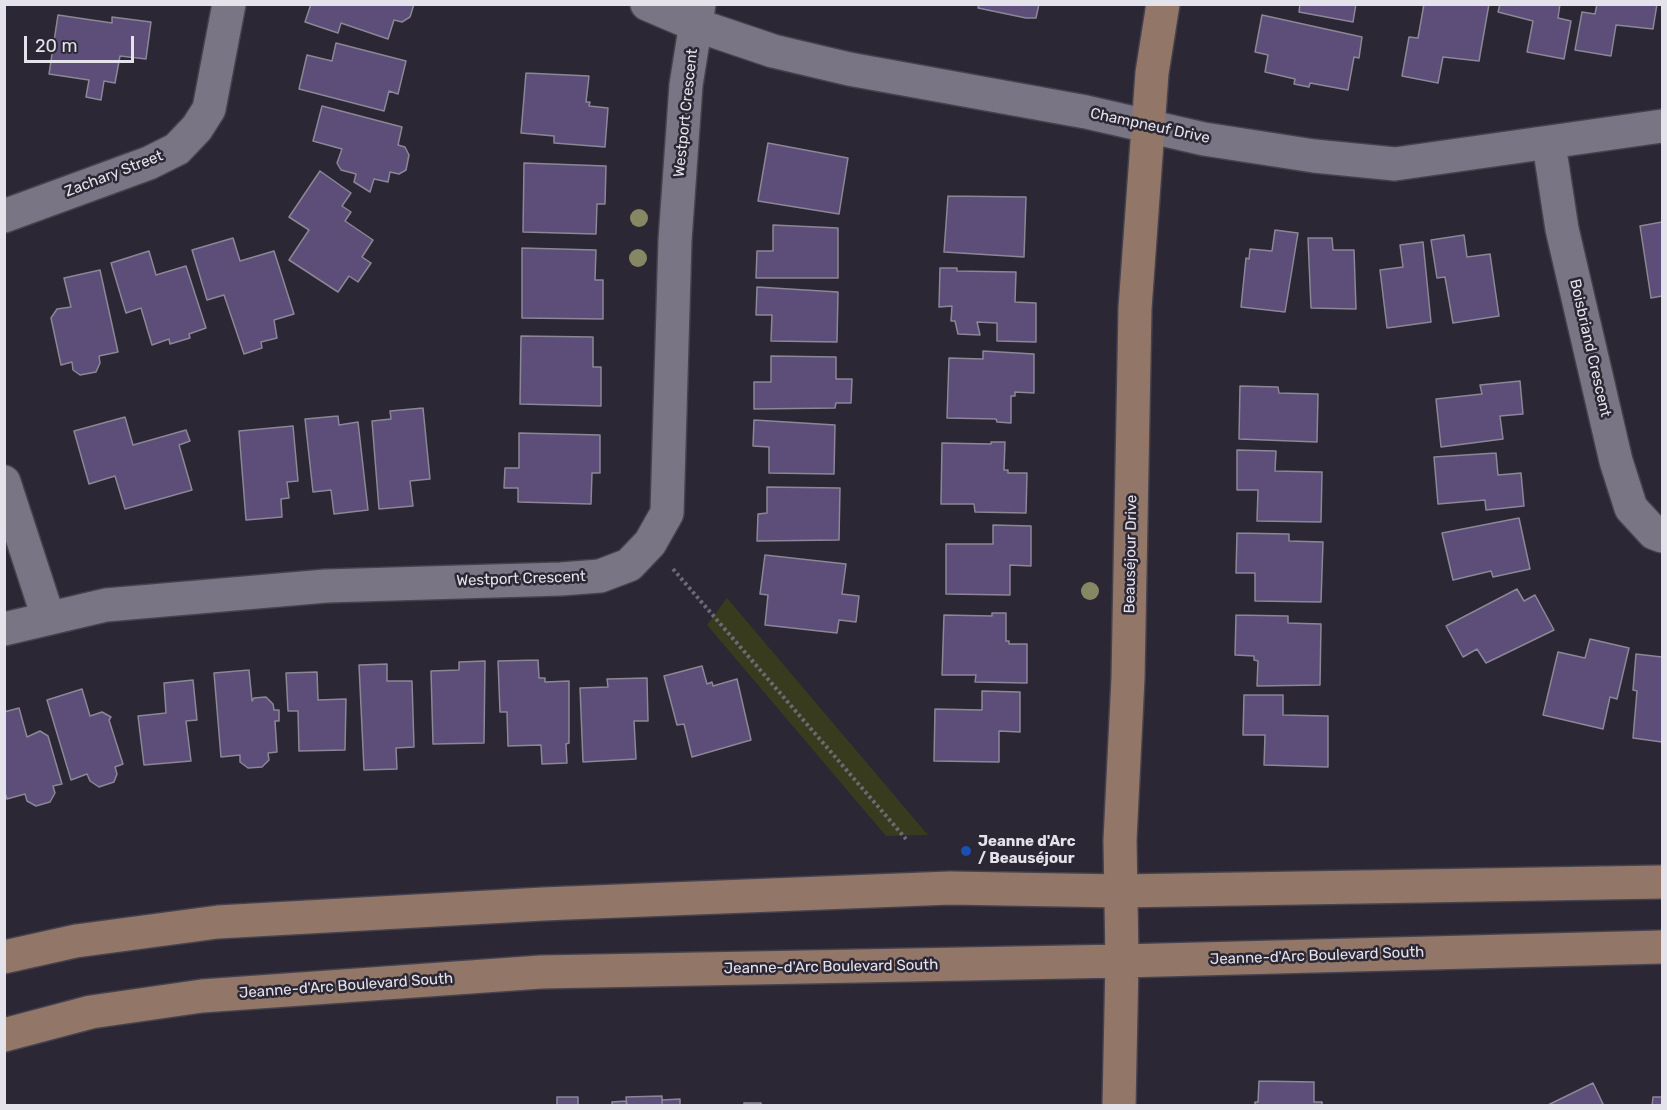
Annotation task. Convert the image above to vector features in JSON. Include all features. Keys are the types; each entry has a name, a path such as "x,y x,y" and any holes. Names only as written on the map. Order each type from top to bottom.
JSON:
{"main road":[{"name":"Beauséjour Drive","path":"1119,1106 1122,962 1120,840 1128,678 1135,308 1147,126 1152,73 1163,4"},
{"path":"4,957 76,941 230,922 543,904 950,888 1120,891 1662,882"},
{"name":"Jeanne-d'Arc Boulevard South","path":"4,1035 92,1012 202,996 529,973 1122,962 1662,947"}],"street":[{"name":"Zachary Street","path":"4,216 149,163 177,149 197,128 209,109 229,4"},
{"name":"Champneuf Drive","path":"647,4 697,15 773,51 849,69 1204,139 1314,156 1395,164 1549,144 1662,126"},
{"name":"Westport Crescent","path":"4,629 106,605 326,586 561,579 600,576 629,565 650,543 667,513 675,240 686,86 697,15"},
{"name":"Boisbriand Crescent","path":"1549,144 1562,229 1616,460 1630,508 1654,533 1662,536"},
{"path":"4,482 48,617"}],"path":[{"path":"650,543 906,839"}],"green space":[{"path":"727,598 928,835 886,836 707,625"}],"building":[{"path":"311,4 414,4 410,17 402,22 394,20 388,39 341,23 338,33 305,22"},
{"path":"979,4 1039,4 1036,18 1026,18 978,8"},
{"path":"1300,4 1356,4 1353,22 1299,12"},
{"path":"1424,4 1489,4 1479,61 1443,57 1438,83 1402,76 1409,37 1418,38"},
{"path":"1500,4 1560,4 1558,18 1571,21 1564,59 1527,52 1533,21 1498,12"},
{"path":"1597,4 1657,4 1653,29 1616,25 1611,56 1575,50 1582,12 1595,14"},
{"path":"58,15 112,23 112,17 151,22 146,59 120,56 115,83 104,81 101,100 86,97 89,80 49,74"},
{"path":"1262,15 1362,37 1359,58 1354,57 1348,90 1310,83 1309,87 1294,84 1295,79 1265,72 1268,55 1255,52"},
{"path":"336,43 406,61 398,94 389,91 384,111 299,89 307,55 332,61"},
{"path":"526,73 589,76 586,102 590,102 589,106 608,108 605,147 554,143 554,136 521,133"},
{"path":"322,106 402,127 398,145 405,147 409,155 406,170 399,174 390,172 388,182 374,179 370,192 354,182 356,174 341,170 337,163 342,149 313,141"},
{"path":"768,143 848,158 839,214 758,201"},
{"path":"524,163 606,166 605,204 597,204 596,234 523,232"},
{"path":"320,171 351,193 342,206 351,212 345,221 373,240 362,257 371,263 358,282 349,276 338,292 289,260 309,230 289,217"},
{"path":"948,196 1026,197 1024,257 944,252"},
{"path":"1662,222 1662,296 1651,298 1640,226"},
{"path":"773,225 838,228 838,278 756,278 757,251 773,251"},
{"path":"1275,230 1298,233 1285,312 1241,307 1246,258 1249,259 1250,249 1272,251"},
{"path":"1464,235 1467,257 1490,254 1499,316 1453,323 1445,277 1437,278 1431,240"},
{"path":"233,238 240,261 274,251 294,314 274,320 277,338 261,342 262,348 244,354 224,295 207,300 192,250"},
{"path":"1308,238 1332,238 1333,250 1354,250 1356,309 1311,308"},
{"path":"1423,242 1431,322 1387,328 1380,270 1403,267 1400,245"},
{"path":"522,248 596,250 595,280 603,280 603,319 522,318"},
{"path":"149,251 156,275 186,266 206,328 189,334 190,338 170,344 169,339 152,345 141,308 126,313 111,263"},
{"path":"940,268 957,268 957,271 1016,272 1015,302 1036,303 1036,342 997,341 997,323 977,322 980,335 958,334 955,321 951,321 952,306 939,307"},
{"path":"100,270 118,352 99,356 100,363 96,372 80,375 73,370 72,362 61,365 51,318 57,309 71,307 64,278"},
{"path":"757,287 838,292 837,342 771,341 772,315 756,315"},
{"path":"521,336 593,337 593,367 601,367 601,406 520,404"},
{"path":"983,351 1034,354 1034,393 1015,392 1015,396 1011,396 1011,423 997,422 996,419 947,418 949,358 983,359"},
{"path":"771,356 836,357 836,379 852,379 851,403 836,403 835,408 754,409 754,382 771,382"},
{"path":"1520,381 1523,414 1500,416 1503,439 1441,447 1436,399 1482,394 1480,385"},
{"path":"1240,386 1278,387 1279,393 1318,394 1317,442 1239,439"},
{"path":"423,408 430,479 410,481 413,506 379,509 372,421 391,419 390,411"},
{"path":"338,416 339,425 358,422 368,510 334,514 331,490 313,492 305,419"},
{"path":"125,417 133,445 186,430 190,441 179,445 192,490 125,509 115,476 89,484 74,431"},
{"path":"754,420 835,425 834,474 769,473 769,447 753,446"},
{"path":"293,426 298,481 287,482 289,498 281,499 282,517 246,520 239,431"},
{"path":"519,433 600,435 600,473 592,473 591,504 518,502 518,488 504,488 505,468 519,468"},
{"path":"991,442 1005,442 1004,470 1008,470 1008,473 1027,473 1026,513 975,512 974,504 941,504 942,443 991,444"},
{"path":"1237,450 1276,451 1275,471 1322,472 1321,522 1257,521 1258,490 1237,490"},
{"path":"1496,453 1498,475 1521,473 1524,506 1486,510 1485,500 1438,504 1434,457"},
{"path":"767,487 840,488 839,540 757,541 758,514 767,513"},
{"path":"1519,518 1530,569 1493,577 1491,571 1453,580 1442,533"},
{"path":"993,525 1031,526 1031,566 1010,565 1010,595 946,594 946,544 993,544"},
{"path":"1237,533 1289,534 1289,541 1323,542 1321,602 1255,601 1255,573 1236,573"},
{"path":"765,555 846,564 842,594 859,596 856,622 839,620 837,633 765,625 768,595 760,594"},
{"path":"1517,589 1524,601 1535,595 1554,630 1486,663 1477,649 1463,657 1446,626"},
{"path":"992,613 1006,613 1006,641 1009,641 1009,644 1027,644 1027,683 975,682 976,675 942,675 944,615 992,616"},
{"path":"1236,615 1288,616 1288,623 1321,624 1320,685 1257,686 1258,661 1254,660 1254,656 1235,655"},
{"path":"1590,639 1629,648 1617,699 1610,697 1603,729 1543,715 1558,652 1585,658"},
{"path":"1636,654 1662,657 1662,742 1633,738 1637,691 1633,690"},
{"path":"538,660 539,678 545,678 545,682 569,681 567,763 542,764 541,745 508,746 507,712 500,712 498,661"},
{"path":"485,661 484,743 433,744 431,671 459,670 459,662"},
{"path":"387,664 387,681 412,681 414,747 396,748 397,769 364,770 359,665"},
{"path":"702,666 707,684 712,682 713,686 737,679 751,740 692,757 684,724 677,725 664,676"},
{"path":"249,670 252,701 254,698 266,697 273,704 274,710 279,710 279,721 275,721 277,752 268,753 269,760 262,767 248,768 240,762 240,755 221,757 214,673"},
{"path":"317,672 318,700 346,699 345,750 299,751 298,711 288,711 286,673"},
{"path":"647,678 648,721 634,721 636,759 583,762 580,688 608,687 607,679"},
{"path":"193,680 197,720 186,721 191,761 144,765 138,716 166,713 164,683"},
{"path":"82,689 90,716 102,712 111,717 109,720 123,764 115,767 117,774 114,782 99,787 90,781 87,774 71,780 47,700"},
{"path":"982,691 1020,692 1020,732 999,731 999,762 934,761 935,709 982,710"},
{"path":"1244,695 1283,695 1283,715 1328,716 1328,767 1264,765 1265,735 1243,735"},
{"path":"19,708 27,737 40,731 48,736 62,784 53,786 55,793 50,802 36,806 27,801 25,794 7,799 4,790 4,712"},
{"path":"1259,1081 1314,1082 1314,1102 1322,1102 1322,1106 1255,1106 1255,1102 1258,1102"},
{"path":"1593,1083 1604,1106 1546,1106"},
{"path":"662,1096 662,1106 627,1106 626,1097"},
{"path":"557,1097 578,1097 578,1106 557,1106"},
{"path":"1653,1097 1662,1097 1662,1106 1652,1106"},
{"path":"680,1099 680,1106 662,1106 662,1100"},
{"path":"626,1101 627,1106 612,1106 612,1102"},
{"path":"744,1103 761,1103 761,1106 744,1106"}],"place":[{"name":"Jeanne d'Arc / Beauséjour","path":"966,851"}]}
